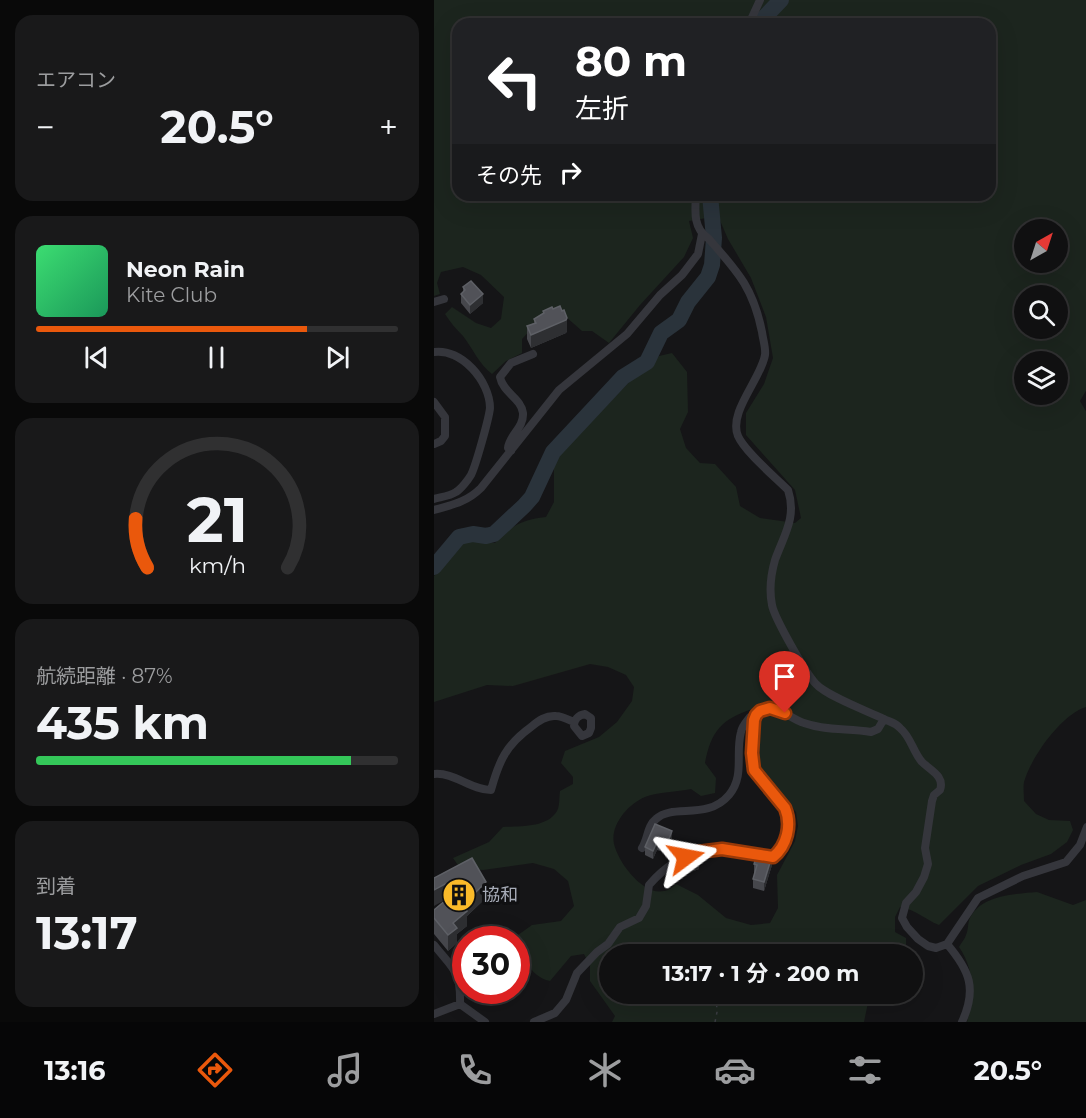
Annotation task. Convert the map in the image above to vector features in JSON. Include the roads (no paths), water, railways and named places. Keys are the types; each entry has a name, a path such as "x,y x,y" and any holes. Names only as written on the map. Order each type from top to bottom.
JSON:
{"street":[{"path":"752,18 760,0"},
{"path":"695,201 694,217 702,234 740,274 746,284 766,352 762,367 743,404 737,422 738,435 747,449 788,490 790,495 792,517 771,576 772,607 792,646 816,684 902,729 919,758 941,781 940,790 934,795 932,801 924,848 928,864 916,892 906,903 902,918 907,927 928,946 936,948 947,944 978,898 1023,876 1066,862 1080,845 1086,827"},
{"path":"434,510 462,502 481,489 559,390 627,334 660,295 682,275 698,254 702,234"},
{"path":"434,302 444,299"},
{"path":"434,352 449,352 459,356 474,369 487,393 490,409 471,476 457,492 434,499"},
{"path":"511,451 509,442 523,421 523,410 505,390 500,377 511,363 533,354"},
{"path":"434,402 445,417 445,436 434,444"},
{"path":"641,848 650,826 660,816 674,812 698,811 717,805 726,798 736,786 738,778 740,734 750,717 765,709 775,708 799,722 812,726 871,732 878,729 884,719"},
{"path":"534,1022 556,1013 566,1000 577,973 608,944 620,927 639,918 646,906 649,885 666,870 698,852 722,849 767,858 773,857 784,845 789,820 787,812 758,776 752,763 756,715"},
{"path":"434,774 448,776 483,790 491,790 502,756 510,744 540,719 556,716 574,722"},
{"path":"947,944 965,967 970,980 970,1002 962,1022"},
{"path":"434,945 452,967"},
{"path":"434,1014 460,1004 485,1022"}],"waterway":[{"path":"764,18 781,0"},
{"path":"434,567 459,537 494,534 524,506 532,497 553,452 623,377 647,362 661,333 679,320 688,302 708,277 712,265 714,238 711,201"}],"place":[{"name":"協和","path":"459,895"}]}
